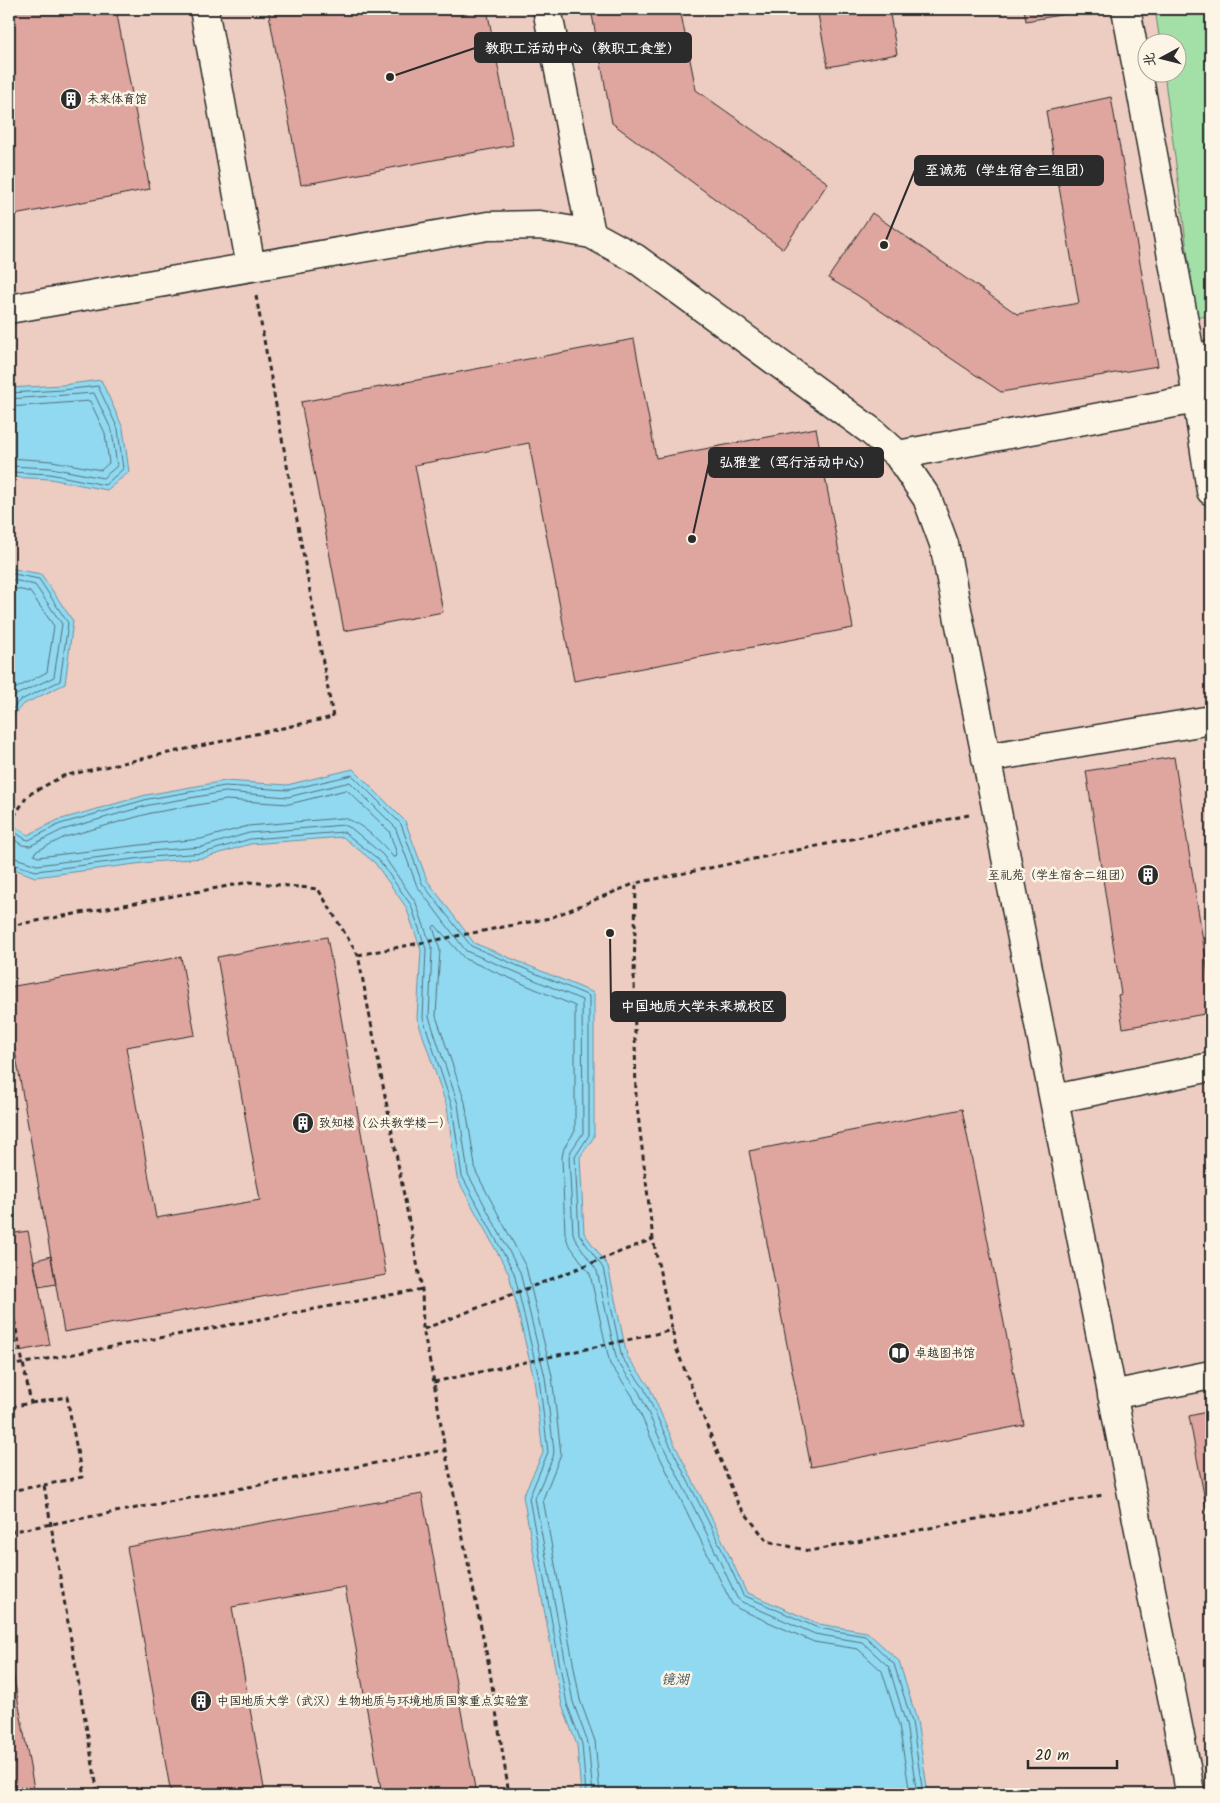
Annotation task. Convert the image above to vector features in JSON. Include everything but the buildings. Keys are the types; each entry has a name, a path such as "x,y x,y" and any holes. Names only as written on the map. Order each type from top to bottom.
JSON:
{"street":[{"path":"204,9 251,267"},
{"path":"547,9 591,234"},
{"path":"1126,9 1201,357 1196,399 1211,491"},
{"path":"9,309 488,226 539,225 591,234 635,258 871,431 898,456 927,498 944,544 1190,1794"},
{"path":"898,456 1196,399"},
{"path":"986,758 1211,720"},
{"path":"1054,1099 1211,1067"},
{"path":"1112,1395 1211,1375"}],"path":[{"path":"9,824 28,795 63,776 333,718 251,267"},
{"path":"358,955 550,918 636,883 997,809"},
{"path":"9,926 250,882 318,889 358,955 422,1288 423,1329 445,1450 489,1666 508,1794"},
{"path":"636,883 634,978 636,1098 654,1239 676,1348 738,1504 768,1541 809,1551 1131,1490"},
{"path":"423,1329 654,1239"},
{"path":"9,1366 422,1288"},
{"path":"9,1294 31,1403"},
{"path":"434,1382 673,1330"},
{"path":"9,1407 67,1397 82,1477 9,1491"},
{"path":"9,1532 445,1450"},
{"path":"44,1485 98,1794"}],"shaded area":[{"path":"9,9 1211,9 1211,1794 9,1794"}],"green space":[{"path":"1155,9 1211,9 1211,315 1196,318 1165,82 1188,82 1188,32 1158,32"}],"water":[{"path":"101,380 123,428 129,472 107,490 50,479 9,477 9,388 62,385"},
{"path":"9,568 41,574 73,621 65,684 22,705 9,721"},
{"name":"镜湖","path":"353,769 405,821 427,880 474,943 594,993 594,1137 580,1157 584,1233 608,1266 627,1356 649,1386 672,1439 746,1592 819,1624 867,1632 899,1661 917,1721 928,1794 581,1794 577,1745 562,1705 523,1496 543,1453 534,1379 509,1274 457,1178 447,1107 417,1018 421,950 406,907 375,863 343,837 250,844 204,858 151,862 35,877 9,867 9,822 28,835 58,820 146,795 225,781 287,785"}],"place":[{"name":"教职工活动中心（教职工食堂）","path":"390,77"},
{"name":"未来体育馆","path":"71,99"},
{"name":"至诚苑（学生宿舍三组团）","path":"884,245"},
{"name":"弘雅堂（笃行活动中心）","path":"692,539"},
{"name":"至礼苑（学生宿舍二组团）","path":"1148,875"},
{"name":"中国地质大学未来城校区","path":"610,933"},
{"name":"致知楼（公共教学楼一）","path":"303,1123"},
{"name":"卓越图书馆","path":"899,1353"},
{"name":"中国地质大学（武汉）生物地质与环境地质国家重点实验室","path":"201,1701"}]}
